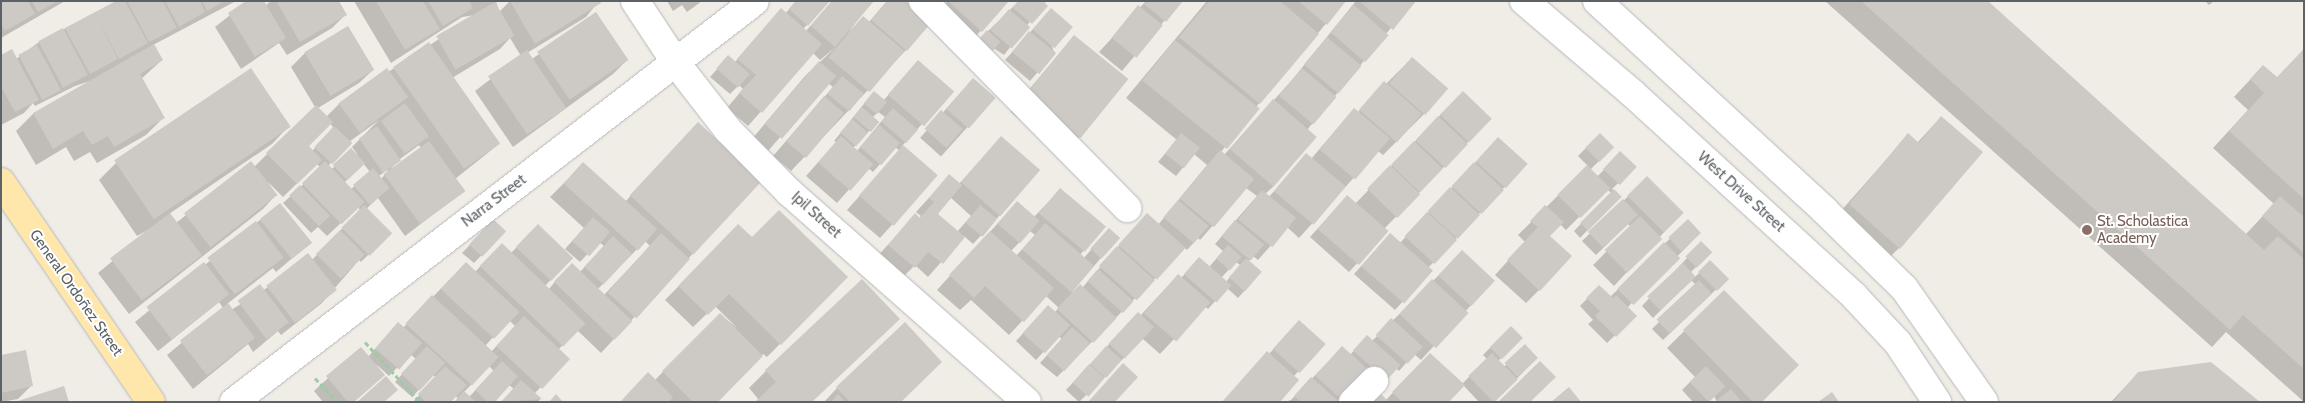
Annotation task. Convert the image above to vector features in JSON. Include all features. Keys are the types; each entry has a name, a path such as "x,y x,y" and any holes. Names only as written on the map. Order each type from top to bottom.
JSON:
{"main road":[{"name":"General Ordoñez Street","path":"1,182 151,402"}],"street":[{"name":"Ipil Street","path":"635,1 676,63 728,130 790,192 1027,402"},
{"name":"Narra Street","path":"234,402 755,1"},
{"path":"923,1 1127,208"},
{"name":"West Drive Street","path":"1524,1 1632,93 1854,296 1898,343 1937,402"},
{"path":"1597,1 1824,210 1904,288 1984,402"},
{"path":"1353,402 1374,382"}],"path":[{"path":"359,335 420,402"},
{"path":"308,370 337,402"}],"building":[{"path":"1,1 28,1 35,14 5,31 1,24"},
{"path":"32,1 58,1 38,12"},
{"path":"116,1 125,1 148,43 119,59 95,14 118,59 90,74 65,28"},
{"path":"127,1 163,1 177,28 149,42"},
{"path":"165,1 200,1 205,12 179,27"},
{"path":"202,1 225,1 207,11"},
{"path":"246,1 264,1 286,38 255,57 228,13"},
{"path":"276,1 339,1 347,15 300,42"},
{"path":"376,1 423,1 440,29 405,50"},
{"path":"428,1 469,1 473,8 443,26"},
{"path":"510,1 600,1 601,3 535,44"},
{"path":"796,1 830,1 808,26 789,9"},
{"path":"832,1 874,1 835,47 811,26"},
{"path":"887,1 906,1 931,23 907,51 871,20"},
{"path":"948,1 1009,1 982,32"},
{"path":"1018,1 1043,1 1048,6 1032,24 1013,8"},
{"path":"1147,1 1183,1 1166,22 1144,4"},
{"path":"1209,1 1280,1 1319,34 1260,104 1179,37"},
{"path":"1298,1 1346,1 1327,25"},
{"path":"1359,1 1416,1 1393,30"},
{"path":"1861,1 1988,1 2264,250 2278,236 2304,259 2304,369 2243,315 2230,330"},
{"path":"495,2 514,36 456,70 436,36"},
{"path":"1138,5 1163,25 1136,58 1112,38"},
{"path":"1354,5 1389,35 1365,62 1330,32"},
{"path":"781,8 822,44 762,113 739,93 756,75 737,59"},
{"path":"1051,8 1073,27 1055,48 1033,29"},
{"path":"1009,9 1030,27 1012,49 991,30"},
{"path":"596,12 628,60 570,100 537,52"},
{"path":"863,16 904,51 870,92 828,57"},
{"path":"348,26 374,70 331,96 304,52"},
{"path":"63,28 88,75 63,88 38,41"},
{"path":"987,30 1001,42 988,56 975,44"},
{"path":"1029,31 1056,53 1039,74 1012,52"},
{"path":"1074,35 1128,79 1081,138 1026,94"},
{"path":"1327,37 1361,66 1338,94 1304,65"},
{"path":"1175,40 1260,109 1227,149 1142,80"},
{"path":"429,42 500,144 464,169 393,67"},
{"path":"154,44 163,60 140,74 165,118 114,147 108,136 92,145 83,131 53,149 33,113"},
{"path":"37,45 61,90 42,100 18,55"},
{"path":"12,49 39,100 15,112 1,87 1,55"},
{"path":"2304,49 2304,199 2229,131 2264,93 2250,79 2263,65 2277,77"},
{"path":"527,50 566,108 527,134 488,76"},
{"path":"728,55 750,74 738,88 716,69"},
{"path":"1412,57 1448,88 1425,115 1389,83"},
{"path":"918,60 954,91 924,126 888,95"},
{"path":"819,61 836,76 782,139 765,124"},
{"path":"251,68 291,127 154,219 114,160"},
{"path":"387,68 408,97 360,132 338,103"},
{"path":"1302,68 1336,97 1313,125 1279,96"},
{"path":"842,76 864,94 849,111 828,94"},
{"path":"973,78 996,98 969,129 946,109"},
{"path":"1384,81 1422,114 1397,142 1359,110"},
{"path":"874,91 887,102 877,114 864,103"},
{"path":"1463,91 1492,119 1469,143 1440,115"},
{"path":"824,96 844,113 806,158 786,141"},
{"path":"1273,99 1317,137 1273,187 1230,149"},
{"path":"405,103 429,136 405,154 381,121"},
{"path":"316,105 333,122 309,146 322,160 297,184 266,153"},
{"path":"862,107 879,122 871,132 853,117"},
{"path":"893,108 918,130 906,143 881,122"},
{"path":"1354,108 1390,138 1355,180 1319,149"},
{"path":"941,110 963,129 946,148 925,129"},
{"path":"1438,116 1468,144 1445,168 1415,140"},
{"path":"1941,116 1983,152 1900,249 1849,204 1908,133 1919,143"},
{"path":"852,119 868,133 856,146 840,133"},
{"path":"698,122 762,181 693,254 630,195"},
{"path":"879,125 900,143 881,165 860,147"},
{"path":"334,126 352,143 333,164 314,147"},
{"path":"377,126 401,160 383,173 359,139"},
{"path":"1181,133 1200,148 1184,168 1165,153"},
{"path":"1600,133 1614,147 1599,162 1585,148"},
{"path":"841,136 873,164 850,191 818,162"},
{"path":"1001,136 1040,170 1000,216 961,182"},
{"path":"1498,137 1528,164 1506,188 1476,162"},
{"path":"429,141 465,191 420,224 384,174"},
{"path":"1414,141 1443,169 1420,193 1391,165"},
{"path":"903,145 938,175 894,226 859,196"},
{"path":"351,148 365,163 347,180 333,165"},
{"path":"1220,150 1254,179 1214,227 1180,198"},
{"path":"1620,151 1637,167 1620,185 1603,169"},
{"path":"1306,153 1346,186 1314,225 1274,191"},
{"path":"251,161 277,195 210,247 184,213"},
{"path":"325,161 365,202 342,224 302,183"},
{"path":"583,162 657,229 638,250 564,184"},
{"path":"1474,162 1504,190 1481,214 1451,186"},
{"path":"1390,165 1420,194 1397,218 1367,189"},
{"path":"1587,165 1610,188 1581,218 1557,195"},
{"path":"373,168 390,188 370,205 353,185"},
{"path":"949,174 962,185 938,214 965,237 943,264 928,252 915,268 888,245 915,213 920,218 934,202 929,198"},
{"path":"1647,176 1684,213 1664,233 1627,196"},
{"path":"300,185 330,216 319,226 289,195"},
{"path":"1450,187 1480,215 1457,239 1427,211"},
{"path":"1060,188 1106,227 1085,252 1039,213"},
{"path":"1614,189 1622,197 1588,231 1580,223"},
{"path":"1262,190 1296,218 1272,247 1238,220"},
{"path":"1347,195 1389,231 1359,265 1317,229"},
{"path":"2280,196 2304,217 2304,253 2262,216"},
{"path":"1623,199 1638,215 1603,248 1588,232"},
{"path":"1178,200 1209,226 1194,243 1163,218"},
{"path":"1017,201 1040,221 1020,243 997,224"},
{"path":"280,203 312,243 292,259 260,219"},
{"path":"364,205 392,233 370,256 341,228"},
{"path":"980,205 997,219 983,237 966,223"},
{"path":"1545,205 1564,222 1550,236 1572,256 1540,291 1507,260 1538,227 1530,221"},
{"path":"779,210 848,277 781,345 729,294 708,315 678,286 738,224 752,237"},
{"path":"1427,212 1457,240 1434,264 1404,236"},
{"path":"170,213 202,255 142,300 110,258"},
{"path":"1147,213 1186,248 1157,280 1118,245"},
{"path":"1640,216 1662,239 1627,273 1605,250"},
{"path":"593,217 610,232 589,256 572,241"},
{"path":"493,219 506,231 482,257 469,245"},
{"path":"1688,219 1701,233 1681,251 1668,237"},
{"path":"1235,220 1264,244 1251,261 1222,236"},
{"path":"256,221 284,258 235,294 207,258"},
{"path":"1045,223 1094,266 1071,292 1022,249"},
{"path":"538,224 573,258 551,281 516,247"},
{"path":"1109,228 1120,238 1101,259 1090,249"},
{"path":"340,230 365,255 341,279 316,254"},
{"path":"990,231 1054,288 1024,322 985,286 974,298 949,275"},
{"path":"661,233 690,259 636,319 607,292"},
{"path":"1390,233 1433,270 1404,304 1361,266"},
{"path":"613,236 632,254 603,284 584,267"},
{"path":"1701,241 1712,252 1697,268 1685,257"},
{"path":"1664,242 1680,258 1634,305 1617,289"},
{"path":"502,243 585,324 563,347 480,266"},
{"path":"1228,245 1242,257 1230,270 1216,259"},
{"path":"1117,246 1155,280 1137,300 1099,266"},
{"path":"1462,250 1495,281 1471,306 1438,276"},
{"path":"308,253 337,290 295,323 266,286"},
{"path":"1199,257 1231,285 1216,303 1184,274"},
{"path":"1246,258 1262,272 1245,291 1229,278"},
{"path":"1710,260 1729,279 1717,291 1698,272"},
{"path":"204,262 229,294 172,339 146,307"},
{"path":"466,262 519,312 494,339 441,289"},
{"path":"572,263 632,321 614,340 554,282"},
{"path":"1683,263 1696,277 1660,310 1647,296"},
{"path":"1098,269 1134,301 1123,313 1087,281"},
{"path":"1178,274 1210,302 1176,341 1144,313"},
{"path":"862,279 900,319 812,402 755,402 776,382 765,370"},
{"path":"1432,279 1469,313 1436,348 1399,314"},
{"path":"1699,280 1712,294 1670,333 1657,320"},
{"path":"260,284 289,322 267,339 238,301"},
{"path":"1080,284 1117,318 1093,343 1057,309"},
{"path":"1599,285 1613,298 1616,295 1637,316 1616,337 1595,316 1600,311 1586,298"},
{"path":"1724,290 1799,365 1762,402 1753,402 1683,330"},
{"path":"432,295 499,357 472,386 405,324"},
{"path":"228,303 255,338 207,375 180,341"},
{"path":"1048,305 1070,325 1045,353 1023,333"},
{"path":"1138,312 1154,327 1125,358 1109,343"},
{"path":"720,313 763,356 718,402 693,402 662,371"},
{"path":"524,316 570,359 542,389 496,346"},
{"path":"1391,318 1423,347 1408,364 1376,335"},
{"path":"1299,320 1326,344 1300,373 1273,349"},
{"path":"398,322 422,343 399,369 375,348"},
{"path":"905,322 942,362 901,402 850,402 836,387"},
{"path":"1511,326 1523,338 1502,359 1490,347"},
{"path":"1072,327 1090,343 1064,371 1047,355"},
{"path":"1367,335 1400,365 1386,381 1353,351"},
{"path":"1525,344 1538,358 1517,377 1505,363"},
{"path":"427,346 445,363 419,391 401,374"},
{"path":"1106,346 1122,360 1106,378 1090,364"},
{"path":"1342,346 1369,370 1342,400 1315,376"},
{"path":"361,347 385,375 354,402 348,402 326,376"},
{"path":"26,350 33,386 1,393 1,355"},
{"path":"1267,351 1299,380 1280,402 1222,402"},
{"path":"1430,353 1465,385 1449,402 1402,402 1392,392"},
{"path":"1492,353 1518,380 1493,402 1468,376"},
{"path":"502,361 518,376 495,402 488,402 475,390"},
{"path":"1540,361 1556,377 1530,402 1498,402"},
{"path":"2211,362 2260,402 2113,402 2138,372"},
{"path":"1123,363 1138,377 1115,402 1088,402"},
{"path":"1089,364 1105,378 1088,397 1073,383"},
{"path":"445,366 467,385 451,402 426,402 418,394"},
{"path":"1706,366 1725,386 1709,402 1689,382"},
{"path":"648,372 673,397 669,402 620,402"},
{"path":"386,376 398,390 384,402 357,402"},
{"path":"1311,377 1338,401 1301,402 1294,396"},
{"path":"521,380 542,399 501,402"},
{"path":"64,386 69,402 18,402 18,401"},
{"path":"1569,387 1581,402 1551,402"},
{"path":"1731,389 1742,402 1715,402"},
{"path":"464,391 476,402 454,402"},
{"path":"1378,391 1389,402 1369,402"},
{"path":"1832,392 1839,402 1818,402"},
{"path":"556,394 563,402 549,402"},
{"path":"838,394 845,402 831,402"}],"place":[{"name":"St. Scholastica Academy","path":"2087,230"}]}
